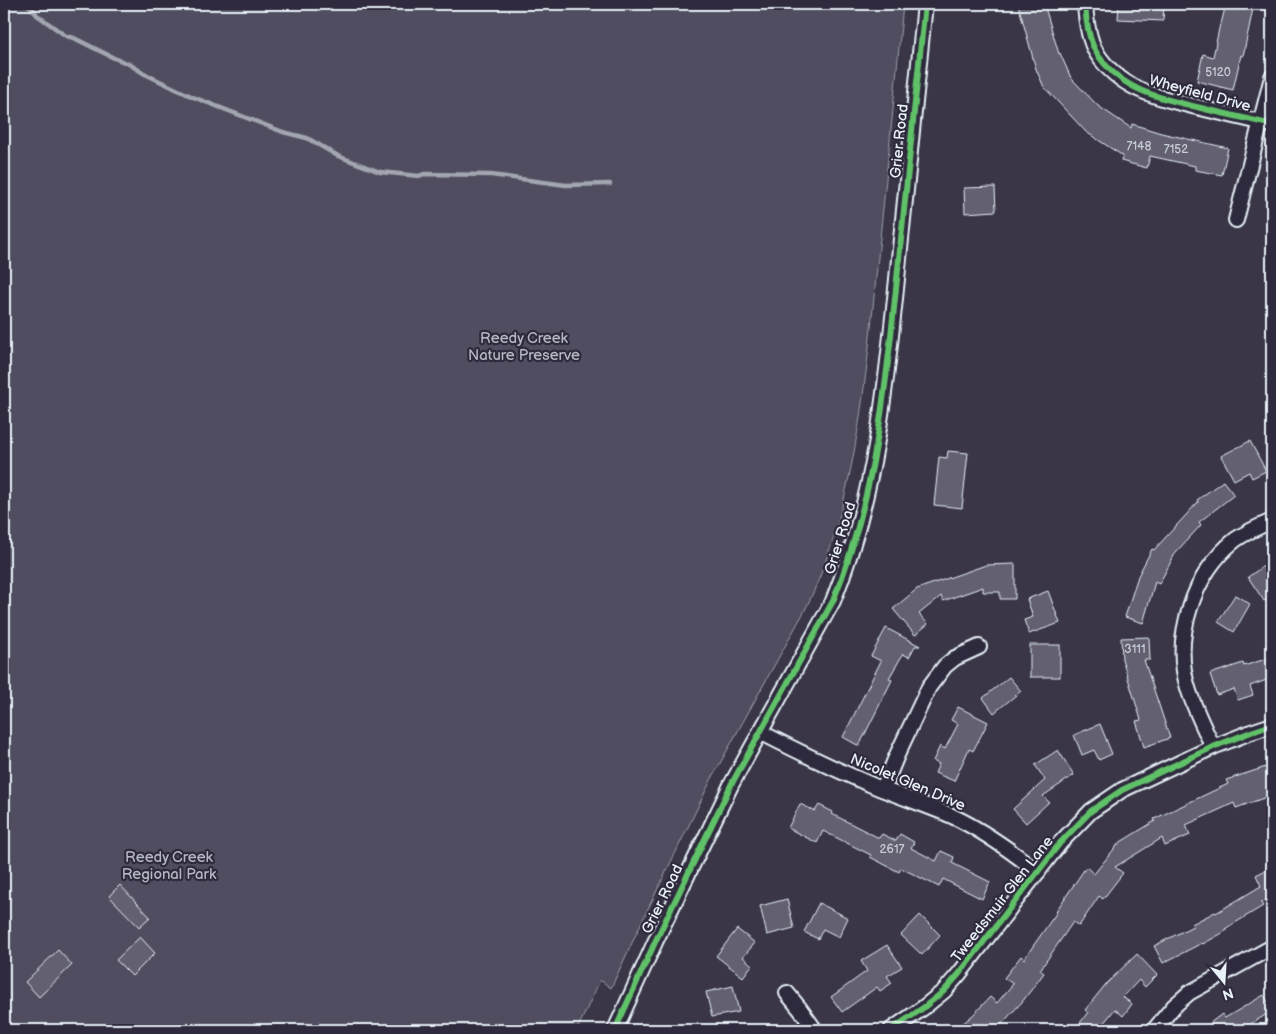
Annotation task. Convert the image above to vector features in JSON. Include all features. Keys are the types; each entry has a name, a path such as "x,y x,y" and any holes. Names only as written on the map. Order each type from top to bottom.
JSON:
{"street":[{"name":"Grier Road","path":"614,1030 723,803 833,601 857,532 870,478 889,353 926,4"},
{"name":"Wheyfield Drive","path":"1085,4 1087,28 1095,51 1110,70 1131,86 1156,97 1267,124"},
{"path":"1236,220 1267,124 1272,77"},
{"path":"1213,747 1187,687 1183,663 1184,628 1191,604 1203,578 1218,558 1235,540 1253,529 1272,521"},
{"path":"883,790 929,687 945,666 955,658 979,647"},
{"name":"Tweedsmuir Glen Lane","path":"890,1030 923,1008 944,991 960,974 1060,843 1091,811 1122,790 1213,747 1272,725"},
{"name":"Nicolet Glen Drive","path":"760,732 826,765 883,790 952,816 1023,860 1038,872"},
{"path":"1154,1030 1174,1006 1189,993 1272,947"},
{"path":"787,993 815,1030"}],"green space":[{"name":"Reedy Creek Nature Preserve","path":"4,4 903,4 863,399 849,477 831,545 805,610 713,776 611,988 600,980 577,1030 4,1030"}],"building":[{"path":"1018,4 1044,4 1059,54 1071,78 1098,106 1131,128 1132,124 1161,133 1228,148 1222,175 1195,170 1195,166 1150,156 1147,168 1121,161 1123,156 1086,132 1044,87 1036,69"},
{"path":"1119,4 1164,4 1163,21 1118,19"},
{"path":"1226,4 1254,4 1243,56 1241,55 1233,90 1197,81 1203,54 1213,57"},
{"path":"995,187 996,211 965,213 964,188"},
{"path":"1250,441 1266,471 1252,478 1249,472 1234,480 1221,456"},
{"path":"948,451 968,453 962,508 934,505 939,457 947,458"},
{"path":"1223,481 1234,495 1199,522 1201,525 1176,552 1159,584 1155,582 1143,623 1125,617 1138,576 1152,549 1154,550 1198,502 1197,500"},
{"path":"1272,560 1272,596 1264,601 1248,577"},
{"path":"1015,564 1015,599 1000,599 1000,592 983,592 983,587 943,601 941,596 919,614 928,624 915,635 893,609 917,589 986,565"},
{"path":"1048,591 1060,623 1029,634 1024,620 1033,617 1027,599"},
{"path":"1235,595 1250,604 1234,632 1218,622"},
{"path":"886,628 920,646 915,646 909,657 903,654 889,678 892,680 859,746 843,737 881,661 871,656"},
{"path":"1149,637 1150,660 1144,660 1170,738 1144,747 1136,721 1141,720 1122,659 1121,638"},
{"path":"1030,645 1060,645 1060,677 1030,677"},
{"path":"1272,657 1272,678 1250,686 1253,695 1238,700 1234,689 1217,695 1210,674 1243,663 1244,666"},
{"path":"1009,677 1021,691 994,713 983,698"},
{"path":"958,707 988,722 973,751 969,749 954,781 935,773 939,764 933,761 940,746 945,749 958,724 951,720"},
{"path":"1100,724 1112,754 1099,760 1094,750 1082,755 1074,735"},
{"path":"1058,750 1074,775 1043,796 1049,802 1026,823 1013,809 1045,780 1035,765"},
{"path":"1272,765 1272,795 1236,808 1234,803 1186,825 1190,835 1165,846 1162,838 1115,867 1123,873 1103,899 1099,896 1079,926 1073,922 1040,970 1044,973 1022,1002 996,1030 955,1030 990,997 997,1003 1013,984 1004,978 1021,956 1024,959 1086,867 1094,874 1119,843 1155,821 1154,819 1228,784 1226,780"},
{"path":"800,804 815,811 819,805 833,812 832,814 879,838 882,834 896,841 900,834 914,842 911,848 936,861 941,851 954,857 952,863 990,882 982,899 943,879 939,887 901,868 899,872 870,857 871,855 823,831 817,843 788,828"},
{"path":"1272,867 1272,908 1268,899 1261,903 1263,906 1225,929 1226,931 1163,963 1154,946 1193,926 1192,924 1216,913 1261,886 1256,875"},
{"path":"120,885 150,917 139,927 109,896"},
{"path":"787,899 794,928 767,935 760,906"},
{"path":"819,903 848,918 839,937 823,929 818,939 804,932"},
{"path":"920,915 940,935 922,955 901,935"},
{"path":"737,929 755,943 743,957 752,965 743,977 716,956"},
{"path":"140,937 155,953 132,976 116,960"},
{"path":"887,945 902,967 887,976 892,983 880,991 877,987 842,1012 831,997 867,971 861,961"},
{"path":"58,950 72,965 39,997 25,982"},
{"path":"1137,954 1157,975 1145,987 1139,980 1123,997 1132,1004 1123,1016 1115,1009 1098,1030 1075,1030 1088,1012 1085,1010 1106,984"},
{"path":"733,986 739,1012 712,1017 706,992"},
{"path":"1264,995 1272,1011 1241,1030 1204,1030 1212,1026 1210,1023 1222,1014 1225,1018"}],"waterway":[{"path":"25,4 66,36 129,64 145,74 193,97 283,132 307,138 338,156 380,172 419,176 424,174 491,175 566,185 610,184"}],"cycle path":[{"path":"615,1030 731,785 833,601 859,523 869,483 883,402 925,4"},
{"path":"1085,4 1089,35 1093,47 1106,65 1129,84 1142,91 1171,101 1272,125"},
{"path":"891,1030 944,991 1060,843 1091,811 1122,790 1213,747 1272,725"}],"park label":[{"name":"Reedy Creek Regional Park","path":"169,866"}]}
